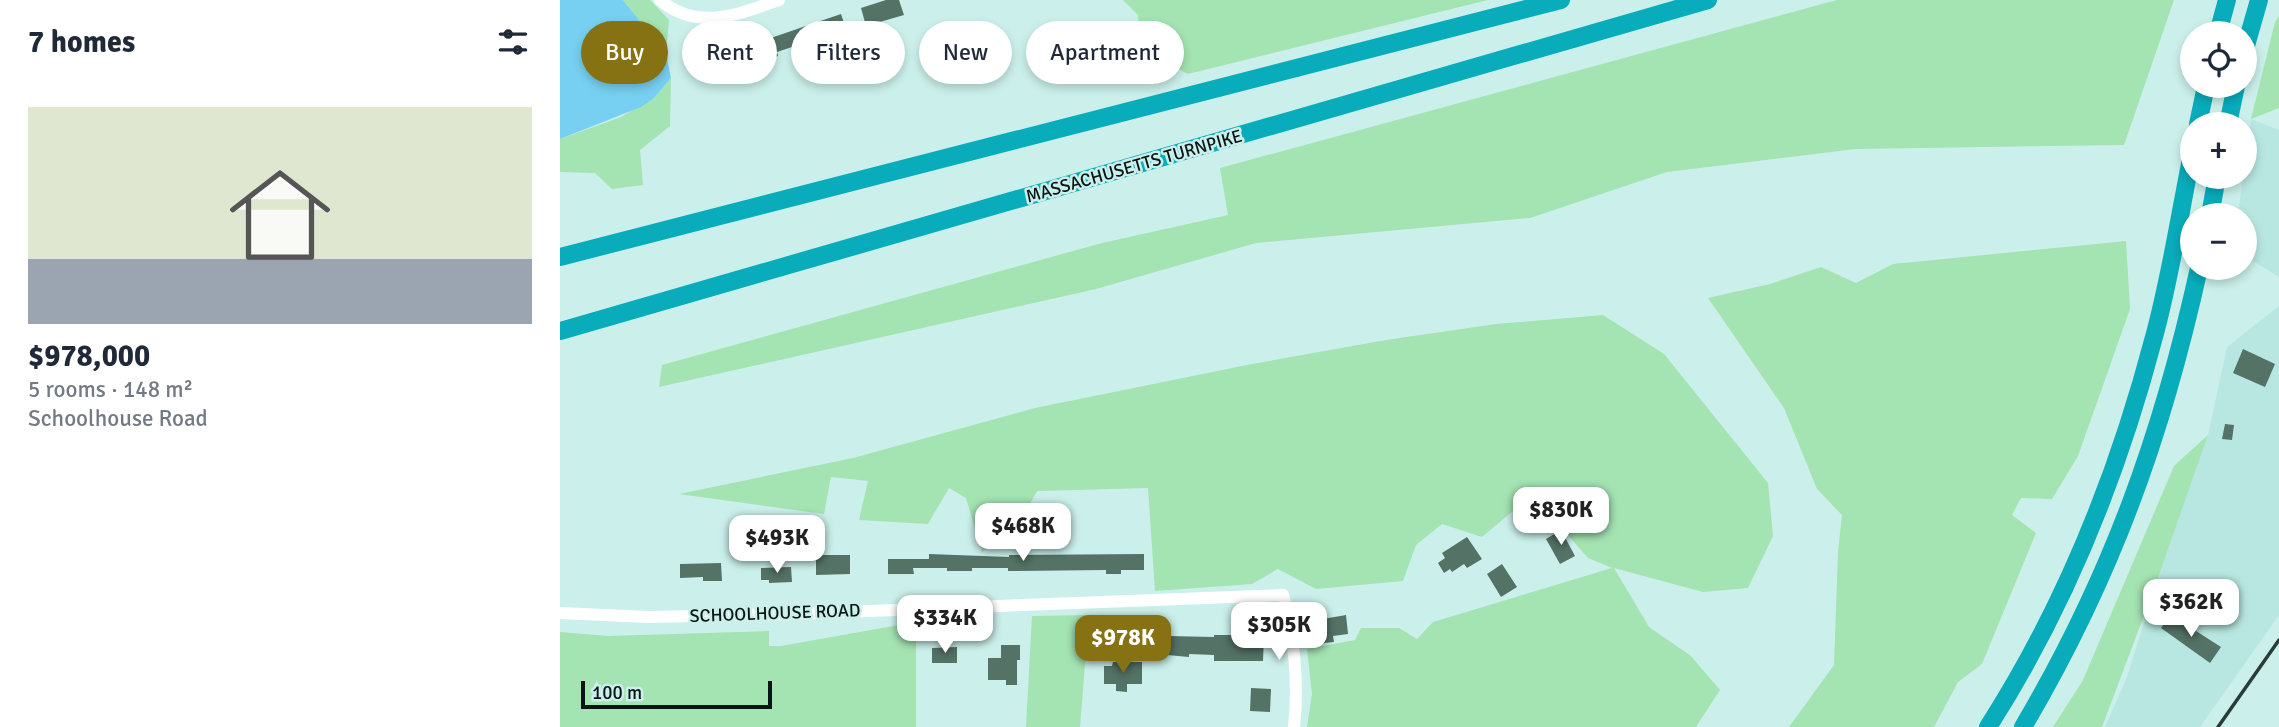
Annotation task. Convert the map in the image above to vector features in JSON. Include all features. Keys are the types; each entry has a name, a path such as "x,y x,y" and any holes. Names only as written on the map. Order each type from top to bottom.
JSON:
{"highway":[{"path":"560,257 1561,0"},
{"name":"MASSACHUSETTS TURNPIKE","path":"560,331 1708,0"},
{"path":"2221,21 2227,0"},
{"path":"2253,21 2259,0"},
{"path":"1988,727 2034,649 2068,579 2123,442 2155,334 2185,189"},
{"path":"2023,727 2080,623 2134,497 2171,385 2196,280"}],"street":[{"path":"660,0 679,12 713,20 738,15 779,0"},
{"name":"SCHOOLHOUSE ROAD","path":"560,613 648,617 1283,595 1295,652 1297,687 1294,727"}],"shaded area":[{"path":"2257,121 2279,130 2279,277 2257,263 2257,203 2240,203 2241,189 2257,189"},
{"path":"2279,306 2279,615 2200,727 2105,727 2127,677 2208,435 2227,347"}],"green space":[{"path":"623,0 650,0 669,20 668,31 668,21 640,21"},
{"path":"1123,0 1488,0 1188,74 1184,72 1184,21 1139,21 1138,15"},
{"path":"1837,0 2174,0 2124,145 1856,149 1667,172 1530,218 1256,243 1096,289 659,387 662,365 1102,243 1228,215 1220,168"},
{"path":"2279,16 2279,108 2257,117 2257,112 2253,112 2275,22"},
{"path":"671,78 670,126 640,150 643,185 612,189 595,173 560,172 560,139 621,117 654,98"},
{"path":"2126,241 2130,309 2078,456 2052,499 2021,498 2012,515 2036,533 1982,664 1958,682 1934,727 1789,727 1834,665 1842,515 1817,489 1784,408 1708,298 1770,284 1821,267 1856,283 1893,264"},
{"path":"1603,315 1664,354 1768,483 1773,536 1748,588 1703,592 1614,568 1649,627 1691,656 1720,690 1696,727 1307,727 1312,694 1307,649 1355,640 1361,628 1399,628 1417,639 1433,622 1612,568 1588,558 1541,504 1513,511 1482,537 1442,524 1416,545 1403,581 1316,589 1278,569 1252,584 1155,591 1148,488 1037,491 1013,535 982,552 966,498 949,488 928,524 859,520 868,481 831,477 824,514 679,494 853,458 1035,408 1247,365 1496,324"},
{"path":"2208,435 2102,727 2053,727 2083,680 2174,466"},
{"path":"1089,615 1080,727 1026,727 1032,616"},
{"path":"916,622 916,727 560,727 560,632 608,636 769,631 769,646 781,646"}],"water":[{"path":"560,0 623,0 640,21 581,21 581,84 666,84 654,98 641,107 560,139"}],"building":[{"path":"886,0 899,0 904,15 883,21 865,21 861,8"},
{"path":"841,14 843,21 820,21"},
{"path":"791,31 791,47 777,52 777,36"},
{"path":"2243,349 2275,364 2265,387 2233,373"},
{"path":"2225,424 2234,425 2232,440 2222,439"},
{"path":"1561,530 1575,556 1560,564 1546,539"},
{"path":"1467,537 1482,559 1467,568 1464,564 1452,572 1450,569 1444,573 1438,563 1445,558 1442,553"},
{"path":"929,554 1009,557 1144,554 1144,570 1121,570 1121,574 1106,574 1106,570 1008,571 1008,568 972,568 972,571 947,571 947,568 913,568 914,574 888,574 888,559 929,559"},
{"path":"816,555 850,555 850,574 816,575"},
{"path":"721,563 722,581 703,581 703,577 680,578 680,564"},
{"path":"1502,564 1517,587 1501,597 1487,574"},
{"path":"791,567 792,582 769,583 769,580 761,580 761,568"},
{"path":"1346,615 1348,634 1333,636 1334,642 1324,643 1323,633 1318,634 1317,620"},
{"path":"2171,615 2221,647 2210,663 2161,628"},
{"path":"1264,635 1263,661 1214,661 1214,655 1189,654 1189,657 1156,654 1157,640 1168,641 1168,636"},
{"path":"1001,645 1020,645 1017,685 1006,685 1006,680 988,680 988,658 1001,658"},
{"path":"957,647 957,663 932,663 932,648"},
{"path":"1113,662 1142,662 1142,684 1127,684 1127,692 1116,691 1116,684 1104,684 1104,666 1112,666"},
{"path":"1251,688 1271,689 1270,712 1250,711"}],"railway":[{"path":"2218,727 2279,640"}]}
